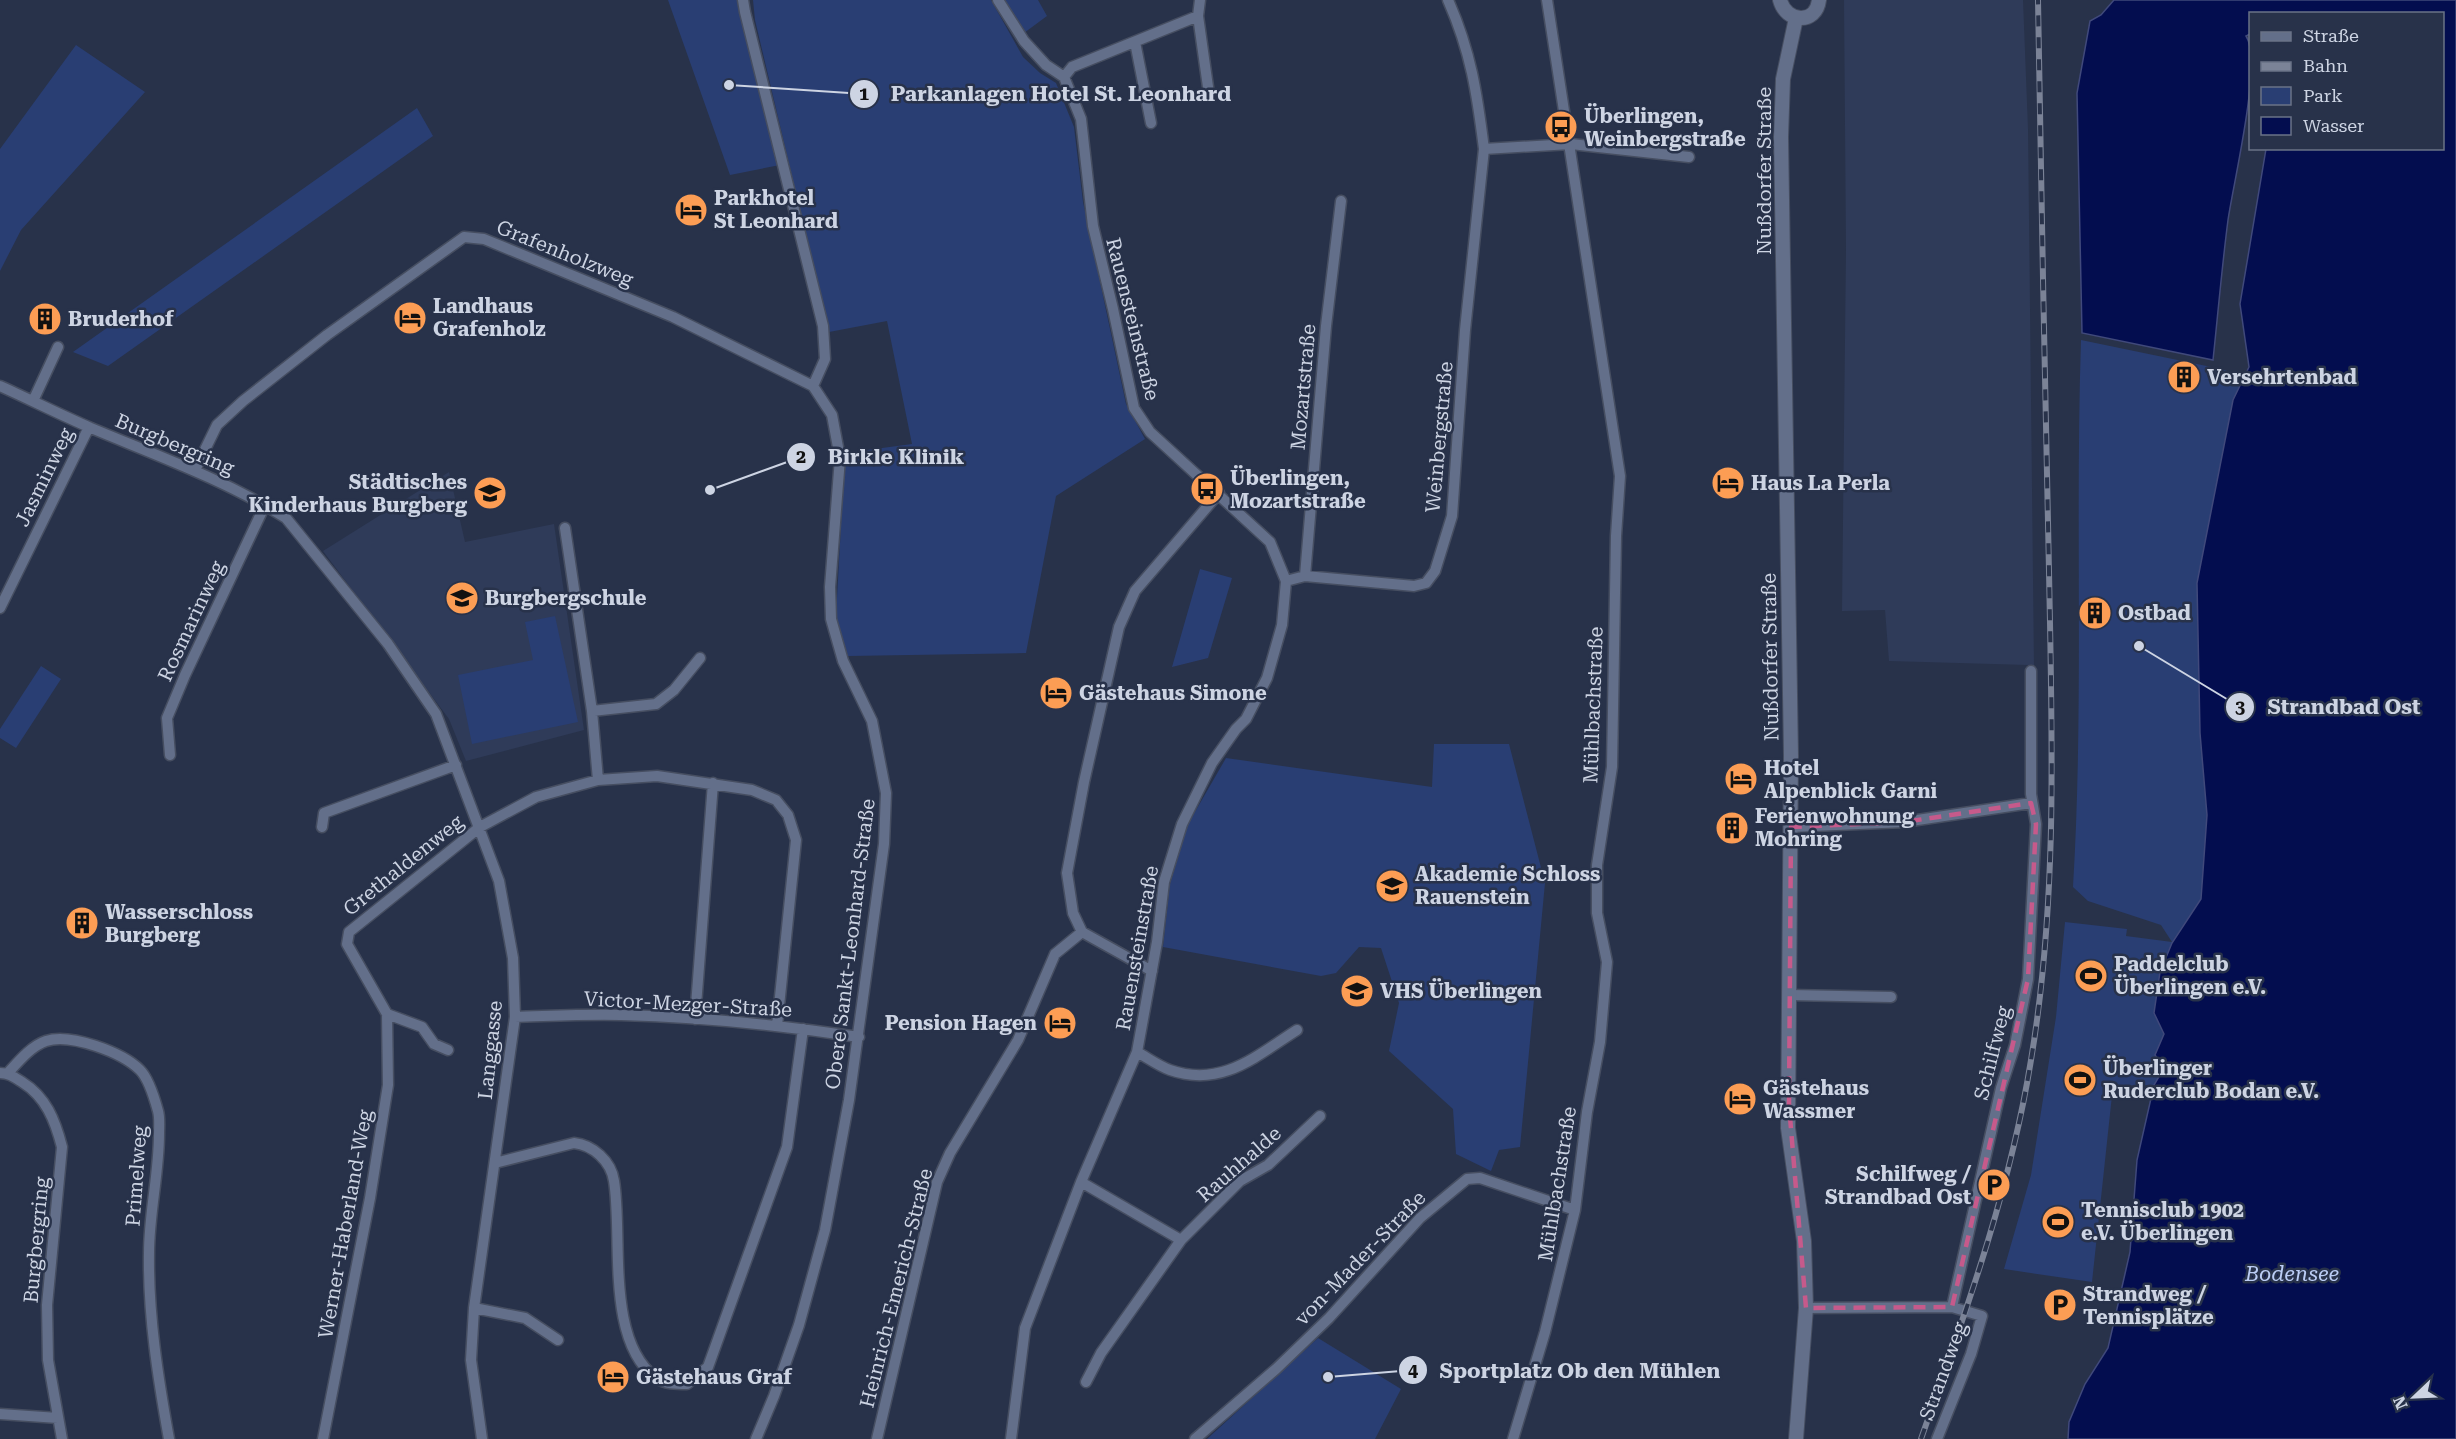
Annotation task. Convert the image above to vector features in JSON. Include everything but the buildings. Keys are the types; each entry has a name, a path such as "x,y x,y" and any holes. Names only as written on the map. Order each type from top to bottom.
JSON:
{"street":[{"path":"744,0 822,326 825,359 813,386"},
{"path":"998,0 1024,41 1046,65 1064,77 1072,67 1198,16"},
{"path":"1200,0 1198,16 1209,94"},
{"name":"Weinbergstraße","path":"1286,581 1305,576 1414,586 1426,583 1435,571 1452,516 1465,330 1484,149 1476,84 1464,35 1448,0"},
{"name":"Mühlbachstraße","path":"1513,1439 1545,1332 1575,1210 1587,1112 1600,1042 1607,962 1597,914 1597,865 1612,767 1616,536 1620,476 1571,144 1547,0"},
{"path":"1780,0 1782,8 1788,15 1796,18 1805,18 1813,13 1819,0"},
{"name":"Nußdorfer Straße","path":"1796,18 1783,79 1781,137 1791,828 1788,1128 1804,1241 1806,1308 1796,1439"},
{"path":"1135,42 1151,123"},
{"name":"Rauensteinstraße","path":"1011,1439 1025,1328 1081,1182 1137,1052 1152,971 1164,882 1182,824 1212,763 1246,719 1267,678 1282,625 1286,581 1270,542 1150,432 1134,408 1093,226 1081,119 1064,77"},
{"path":"1484,149 1571,144 1689,157"},
{"name":"Mozartstraße","path":"1305,576 1326,326 1341,201"},
{"name":"Grafenholzweg","path":"195,470 217,425 243,401 327,335 464,237 484,239 537,263 673,317 813,386"},
{"path":"33,401 58,346"},
{"name":"Burgbergring","path":"0,386 89,427 195,470 286,518 388,644 427,701"},
{"name":"Obere Sankt-Leonhard-Straße","path":"756,1439 799,1325 825,1230 859,1037 884,844 886,793 872,721 843,661 831,619 830,587 840,458 832,415 813,386"},
{"name":"Jasminweg","path":"0,608 89,427"},
{"path":"1152,971 1082,932 1073,913 1067,873 1084,782 1119,627 1135,591 1219,493"},
{"name":"Rosmarinweg","path":"170,755 167,718 170,708 265,505"},
{"path":"565,528 592,711 598,780"},
{"path":"592,711 656,704 674,690 700,658"},
{"name":"Schilfweg","path":"1952,1307 2001,1088 2015,1045 2028,979 2036,835 2031,803 2031,671"},
{"name":"Langgasse","path":"427,701 436,714 499,881 513,958 515,1017 474,1308 471,1360 481,1438"},
{"path":"322,827 324,813 456,765"},
{"name":"Grethaldenweg","path":"349,932 480,827 536,797 598,780 657,776 752,790 776,800 788,815 796,840 777,1026"},
{"path":"695,1019 713,783"},
{"path":"1791,828 1905,822 2031,803"},
{"name":"Werner-Haberland-Weg","path":"323,1439 370,1198 387,1094 389,1048 387,1014 347,944 349,932"},
{"name":"Heinrich-Emerich-Straße","path":"877,1439 938,1182 951,1153 1018,1040 1055,954 1082,932"},
{"path":"1790,995 1891,997"},
{"path":"387,1014 422,1027 434,1044 448,1050"},
{"name":"Victor-Mezger-Straße","path":"515,1017 620,1015 695,1019 777,1026 859,1037"},
{"path":"495,1163 574,1143 585,1144 603,1156 614,1179 616,1273 631,1345 641,1362 657,1379 687,1384 708,1367 787,1147 803,1029"},
{"name":"Rauensteinstraße","path":"1137,1052 1170,1070 1205,1076 1234,1070 1297,1030"},
{"name":"Primelweg","path":"4,1073 43,1042 52,1039 78,1041 105,1049 125,1059 141,1071 159,1113 159,1153 148,1252 159,1382 169,1439"},
{"name":"Burgbergring","path":"4,1073 28,1086 46,1105 56,1125 62,1147 47,1305 48,1360 62,1439"},
{"name":"Rauhhalde","path":"1086,1382 1101,1353 1181,1240 1240,1181 1268,1165 1320,1116"},
{"name":"von-Mader-Straße","path":"1195,1439 1329,1318 1420,1218 1467,1179 1480,1178 1575,1210"},
{"path":"1081,1182 1181,1240"},
{"path":"1806,1308 1952,1307"},
{"name":"Strandweg","path":"1937,1439 1971,1354 1983,1316 1952,1307"},
{"path":"474,1308 525,1318 558,1340"},
{"path":"0,1414 58,1418"}],"highlighted area":[{"path":"2031,803 2036,824 2028,979 1952,1307 1806,1308 1789,1105 1791,827 1904,822"}],"shaded area":[{"path":"1844,0 2023,0 2028,129 2034,668 2028,665 1889,661 1885,610 1842,611 1846,250"},
{"name":"Burgbergschule","path":"449,472 465,542 554,524 584,730 466,761 449,719 323,551"}],"green space":[{"path":"668,0 739,0 780,165 730,175"},
{"path":"753,0 991,0 1023,57 1040,73 1056,83 1074,127 1083,202 1126,404 1145,439 1056,496 1026,653 848,656 836,616 845,453 912,444 887,321 829,332 755,20"},
{"path":"1003,0 1038,0 1047,16 1024,33"},
{"path":"76,45 145,92 21,230 0,271 0,149"},
{"path":"417,108 433,136 108,366 73,352"},
{"path":"2081,340 2221,369 2244,376 2233,401 2197,583 2200,733 2207,815 2201,899 2172,943 2160,972 2154,1013 2164,1034 2155,1055 2164,1068 2154,1085 2113,1086 2092,1282 2004,1269 2031,1175 2056,1017 2065,922 2127,929 2126,936 2172,942 2161,925 2088,901 2073,887 2079,682"},
{"path":"1200,569 1232,578 1208,658 1172,667"},
{"path":"555,616 578,722 472,744 458,675 533,660 525,622"},
{"path":"41,666 61,679 16,748 0,738 0,729"},
{"path":"1434,744 1509,744 1545,883 1520,1147 1499,1150 1491,1171 1456,1154 1453,1109 1389,1051 1399,1003 1381,948 1359,947 1336,973 1321,976 1163,947 1170,884 1188,824 1226,758 1432,787"},
{"path":"1318,1338 1401,1389 1375,1439 1207,1439"}],"water":[{"name":"Bodensee","path":"2114,0 2456,0 2456,1439 2068,1439 2069,1422 2085,1384 2108,1348 2130,1252 2137,1160 2154,1085 2164,1068 2155,1055 2164,1034 2154,1013 2160,972 2172,943 2201,899 2207,815 2200,733 2197,583 2233,400 2249,367 2240,304 2266,150 2444,150 2444,12 2249,12 2249,34 2246,36 2249,46 2249,96 2228,220 2213,360 2082,333 2077,93 2090,21 2101,15"}],"railway":[{"path":"1921,1439 1985,1252 2011,1157 2031,1060 2046,938 2052,755 2038,0"}],"place":[{"name":"Parkanlagen Hotel St. Leonhard","path":"729,85"},
{"name":"Überlingen, Weinbergstraße","path":"1561,127"},
{"name":"Parkhotel St Leonhard","path":"691,210"},
{"name":"Landhaus Grafenholz","path":"410,318"},
{"name":"Bruderhof","path":"45,319"},
{"name":"Versehrtenbad","path":"2184,377"},
{"name":"Haus La Perla","path":"1728,483"},
{"name":"Überlingen, Mozartstraße","path":"1207,489"},
{"name":"Birkle Klinik","path":"710,490"},
{"name":"Städtisches Kinderhaus Burgberg","path":"490,493"},
{"name":"Burgbergschule","path":"462,598"},
{"name":"Ostbad","path":"2095,613"},
{"name":"Strandbad Ost","path":"2139,646"},
{"name":"Gästehaus Simone","path":"1056,693"},
{"name":"Hotel Alpenblick Garni","path":"1741,779"},
{"name":"Ferienwohnung Mohring","path":"1732,828"},
{"name":"Akademie Schloss Rauenstein","path":"1392,886"},
{"name":"Wasserschloss Burgberg","path":"82,923"},
{"name":"Paddelclub Überlingen e.V.","path":"2091,976"},
{"name":"VHS Überlingen","path":"1357,991"},
{"name":"Pension Hagen","path":"1060,1023"},
{"name":"Überlinger Ruderclub Bodan e.V.","path":"2080,1080"},
{"name":"Gästehaus Wassmer","path":"1740,1099"},
{"name":"Schilfweg / Strandbad Ost","path":"1994,1185"},
{"name":"Tennisclub 1902 e.V. Überlingen","path":"2058,1222"},
{"name":"Strandweg / Tennisplätze","path":"2060,1305"},
{"name":"Gästehaus Graf","path":"613,1377"},
{"name":"Sportplatz Ob den Mühlen","path":"1328,1377"}]}
